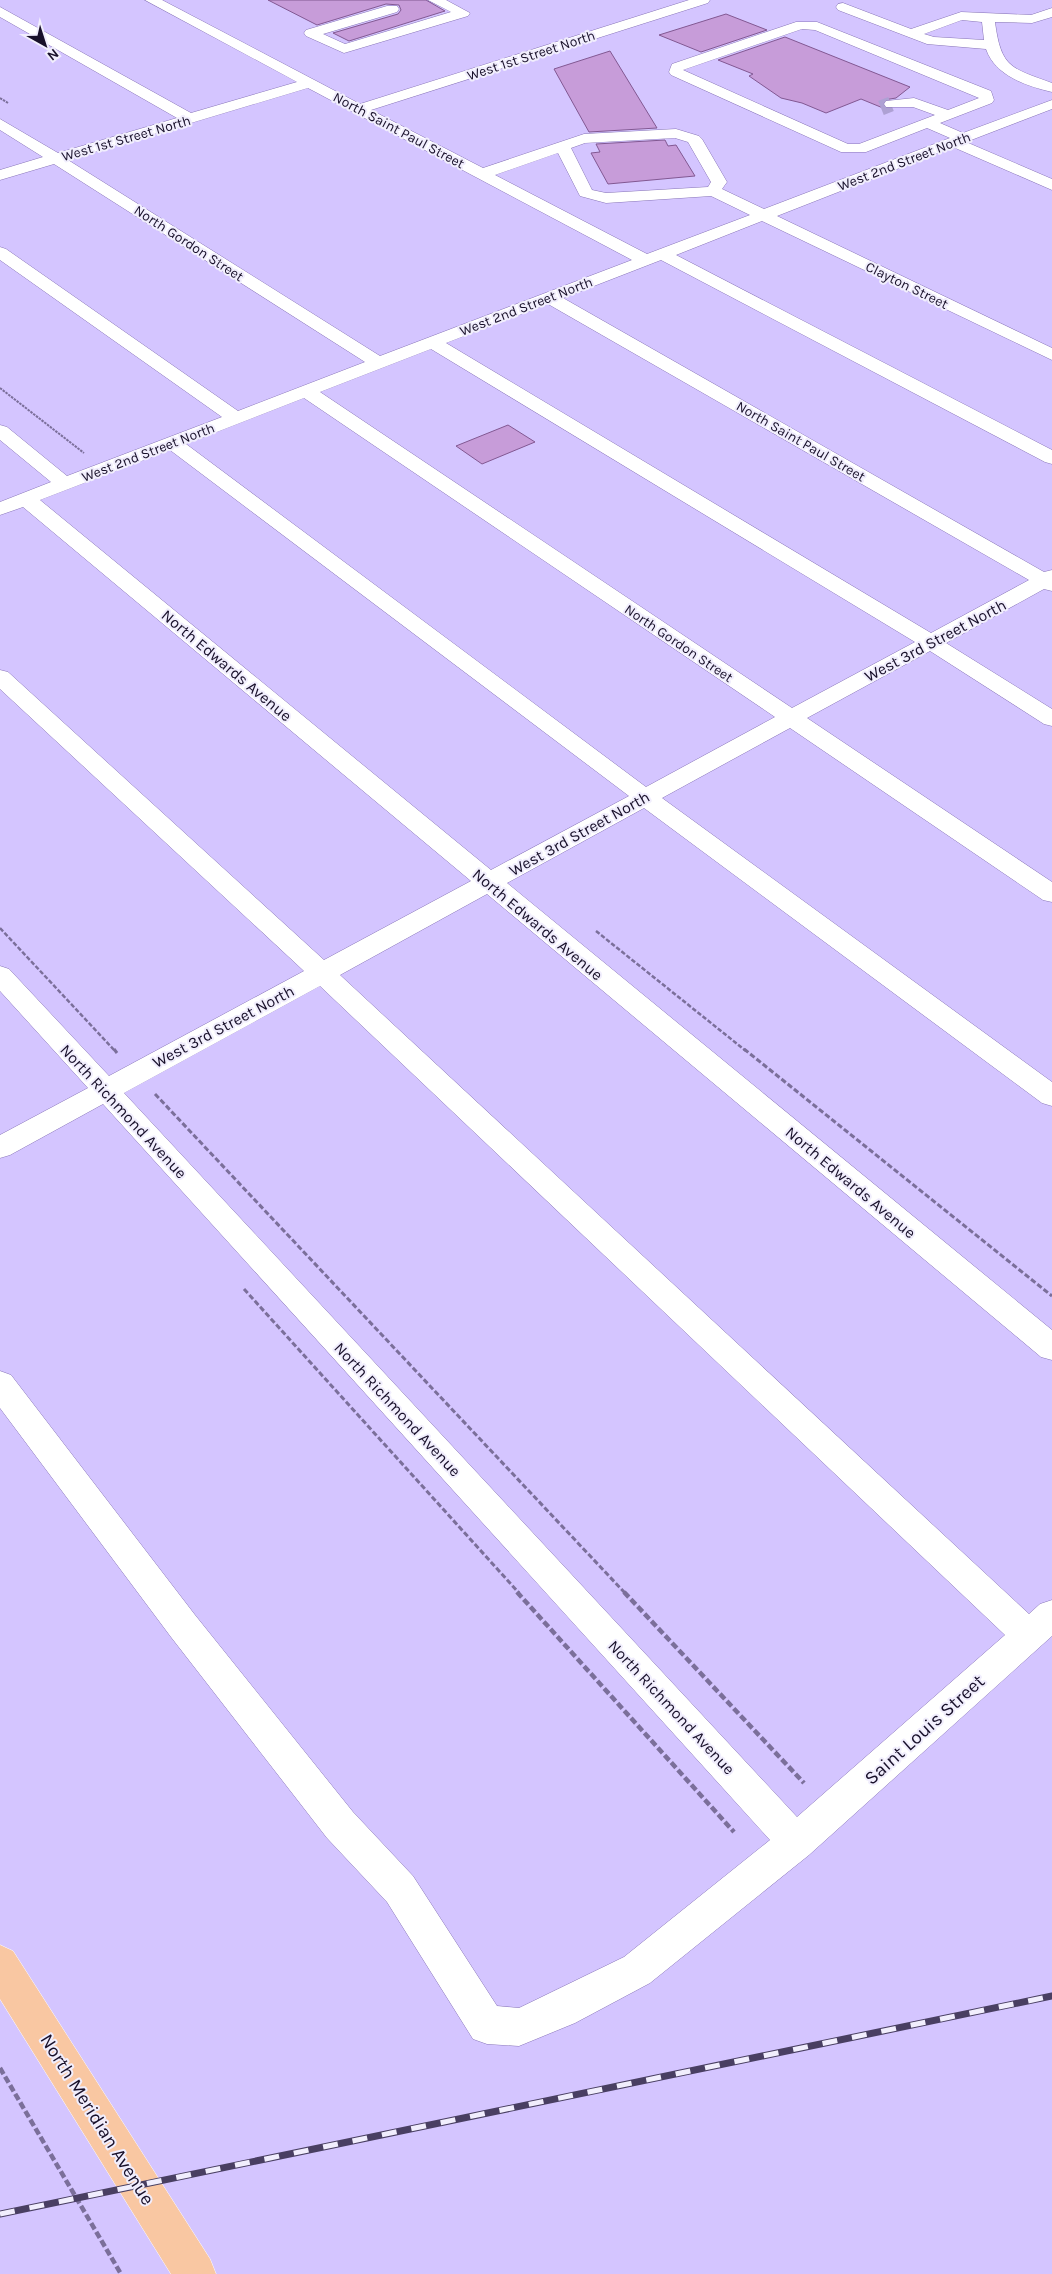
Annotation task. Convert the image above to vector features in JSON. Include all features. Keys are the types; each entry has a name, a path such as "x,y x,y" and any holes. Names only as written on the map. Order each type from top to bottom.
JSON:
{"main road":[{"name":"North Meridian Avenue","path":"0,1964 195,2274"}],"street":[{"name":"North Saint Paul Street","path":"152,0 482,174 654,257 1052,458"},
{"path":"374,0 424,25"},
{"path":"400,13 311,33 344,49 463,13 435,0"},
{"name":"West 1st Street North","path":"359,109 703,0"},
{"path":"843,7 932,41 992,45"},
{"path":"0,11 190,119"},
{"path":"911,34 961,16 1032,19 1052,12"},
{"path":"988,18 992,45 997,59 1003,66 1052,88"},
{"path":"801,25 817,26 986,94 987,100 948,115 861,149 846,148 676,72 677,67 801,25"},
{"name":"West 1st Street North","path":"0,175 309,83"},
{"path":"884,108 914,102 948,115"},
{"name":"West 2nd Street North","path":"0,509 1052,104"},
{"name":"North Gordon Street","path":"0,123 378,363"},
{"path":"892,123 908,130"},
{"path":"927,123 1052,185"},
{"path":"482,174 562,146 584,139 676,133 694,138 719,182 713,191 606,198 586,192 562,146"},
{"name":"Clayton Street","path":"713,191 1052,355"},
{"path":"0,252 236,418"},
{"name":"North Saint Paul Street","path":"549,297 1049,581"},
{"path":"432,342 930,642 1052,719"},
{"name":"North Gordon Street","path":"306,391 1052,894"},
{"path":"0,430 65,484"},
{"path":"172,443 645,797 1052,1096"},
{"name":"North Edwards Avenue","path":"26,499 1052,1348"},
{"name":"West 3rd Street North","path":"0,1148 930,642 1049,581"},
{"path":"0,677 321,973 1041,1625"},
{"name":"North Richmond Avenue","path":"0,975 796,1842"},
{"name":"Saint Louis Street","path":"0,1384 291,1763 340,1824 400,1889 487,2025 519,2027 561,2009 637,1970 796,1842 1041,1625"}],"path":[{"path":"0,388 89,456"},
{"path":"0,928 804,1783"},
{"path":"594,929 1052,1296"},
{"path":"240,1284 734,1832"},
{"path":"0,2068 121,2274"}],"building":[{"path":"268,0 426,0 445,11 349,41 333,33 398,14 401,10 399,5 386,4 317,25"},
{"path":"726,14 767,30 701,52 659,35"},
{"path":"785,37 910,87 896,98 884,100 883,108 861,99 826,113 802,103 781,98 749,76 753,74 718,60"},
{"path":"610,51 657,128 589,132 554,69"},
{"path":"665,140 668,146 676,145 695,176 608,184 591,153 600,152 596,144"},
{"path":"508,425 535,442 482,464 456,446"}],"tunnel":[{"path":"881,108 891,104"}],"railway":[{"path":"0,2214 1052,1996"}]}
